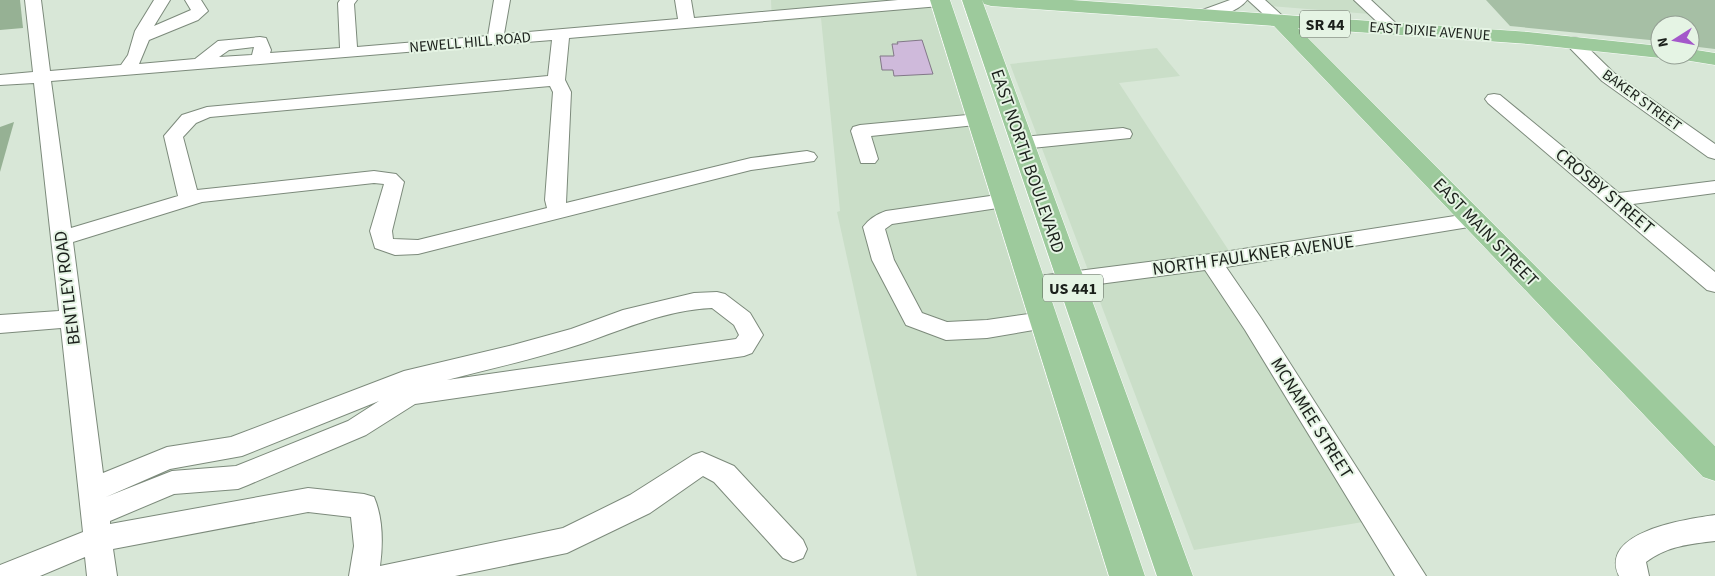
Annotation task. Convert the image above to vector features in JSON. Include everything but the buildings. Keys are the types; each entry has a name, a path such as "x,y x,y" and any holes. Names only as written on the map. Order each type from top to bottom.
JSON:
{"main road":[{"path":"940,0 951,0"},
{"name":"EAST NORTH BOULEVARD","path":"940,0 1127,576"},
{"name":"EAST NORTH BOULEVARD","path":"972,0 1175,576"},
{"name":"EAST DIXIE AVENUE","path":"990,0 1394,28 1572,42 1650,51"},
{"path":"984,33 992,22 1003,16 1056,4"},
{"name":"EAST MAIN STREET","path":"1279,20 1715,467"},
{"path":"1700,57 1715,59"}],"street":[{"name":"BENTLEY ROAD","path":"32,0 102,576"},
{"path":"0,80 127,70 136,55 141,37 162,0"},
{"path":"141,37 192,17 200,11 193,0"},
{"path":"348,53 349,39 346,2 349,0"},
{"path":"494,40 502,0"},
{"path":"683,0 687,22"},
{"name":"NEWELL HILL ROAD","path":"127,70 200,64 224,45 260,42 263,50 258,60 687,22 829,5 940,0"},
{"path":"1203,15 1234,5 1239,0"},
{"name":"EAST MAIN STREET","path":"1256,0 1279,20"},
{"path":"1362,0 1394,28"},
{"path":"558,212 555,200 562,92 556,80 561,34"},
{"name":"BAKER STREET","path":"1572,42 1608,77 1715,153"},
{"path":"189,198 173,136 190,119 207,112 556,80"},
{"name":"CROSBY STREET","path":"1494,99 1617,200 1715,284"},
{"path":"868,159 860,131 978,120"},
{"path":"1022,143 1124,134"},
{"path":"61,238 189,198 374,177 389,178 394,182 381,231 384,243 395,248 418,247 751,164 807,156"},
{"path":"1617,200 1715,187"},
{"path":"1004,201 886,218 874,227 882,260 914,319 946,331 987,330 1043,321"},
{"name":"NORTH FAULKNER AVENUE","path":"1031,285 1210,262 1474,220"},
{"name":"MCNAMEE STREET","path":"1210,262 1253,324 1411,576"},
{"path":"7,576 94,515 167,458 233,448 404,381 513,354 577,336 623,318 694,301 717,300 742,319 751,335 744,347 409,395 357,428 238,477 172,483 94,515"},
{"path":"0,324 70,318"},
{"path":"513,354 513,380"},
{"path":"389,576 567,540 640,504 702,463 724,474 793,550"},
{"path":"94,515 308,500 364,506 368,546 364,576"},
{"path":"1634,576 1631,571 1632,556 1648,543 1668,535 1715,528"}],"shaded area":[{"path":"0,0 20,0 23,28 0,30"},
{"path":"771,0 933,0 1113,576 917,576 837,212 840,211 821,18 772,22"},
{"path":"1263,0 1354,0 1370,14 1269,6"},
{"path":"1486,0 1715,0 1715,49 1700,47 1700,15 1650,15 1650,40 1510,26"},
{"path":"1157,48 1180,76 1119,83 1233,257 1200,262 1369,521 1194,550 1010,64"},
{"path":"14,122 0,172 0,127"}]}
